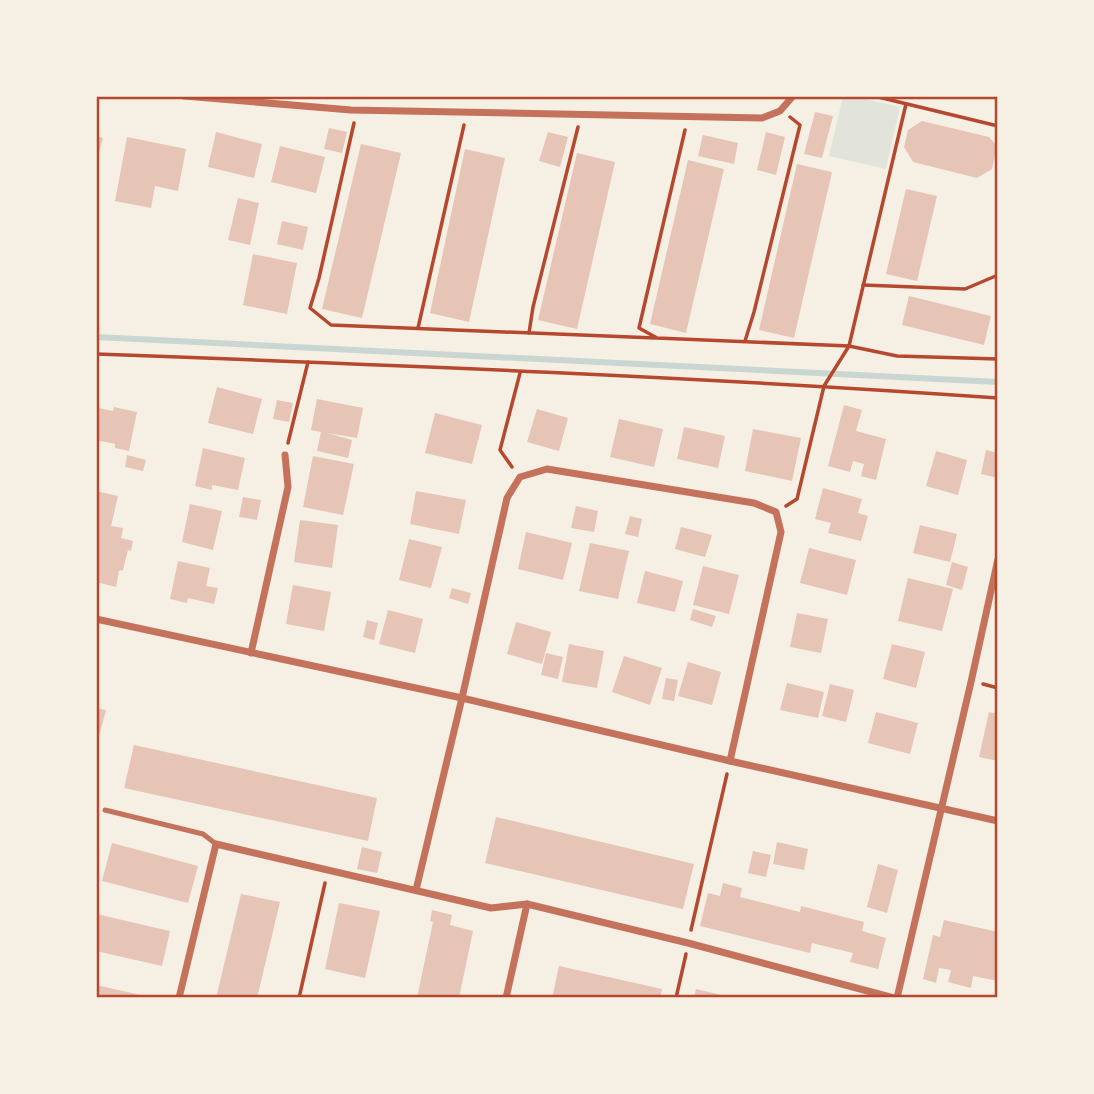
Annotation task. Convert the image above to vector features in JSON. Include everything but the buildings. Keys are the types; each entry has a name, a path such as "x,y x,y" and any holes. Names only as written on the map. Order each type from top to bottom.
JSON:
{"street":[{"path":"184,96 357,110 762,118 780,111 793,96"},
{"path":"251,653 288,487 285,455"},
{"path":"416,890 507,498 520,477 547,469 754,503 776,512 781,532 730,761"},
{"path":"179,998 216,844 491,908 527,904 688,943 878,996 895,998 942,808 998,559"},
{"path":"96,619 461,698 998,821"},
{"path":"506,998 527,904"}],"lane":[{"path":"105,810 203,834 216,844"}],"path":[{"path":"874,96 998,126"},
{"path":"776,512 797,499 824,386 849,346 906,104"},
{"path":"357,110 310,308 331,325 849,346 897,355 998,359"},
{"path":"745,341 800,125 780,111"},
{"path":"418,328 467,113"},
{"path":"529,332 581,115"},
{"path":"657,338 639,328 688,117"},
{"path":"863,285 965,289 998,275"},
{"path":"96,354 824,386 998,398"},
{"path":"285,455 308,362"},
{"path":"520,372 500,450 520,477"},
{"path":"676,998 730,761"},
{"path":"299,998 327,871"}],"shaded area":[{"path":"843,96 900,107 886,169 829,156"}],"waterway":[{"path":"96,337 998,382"}]}
